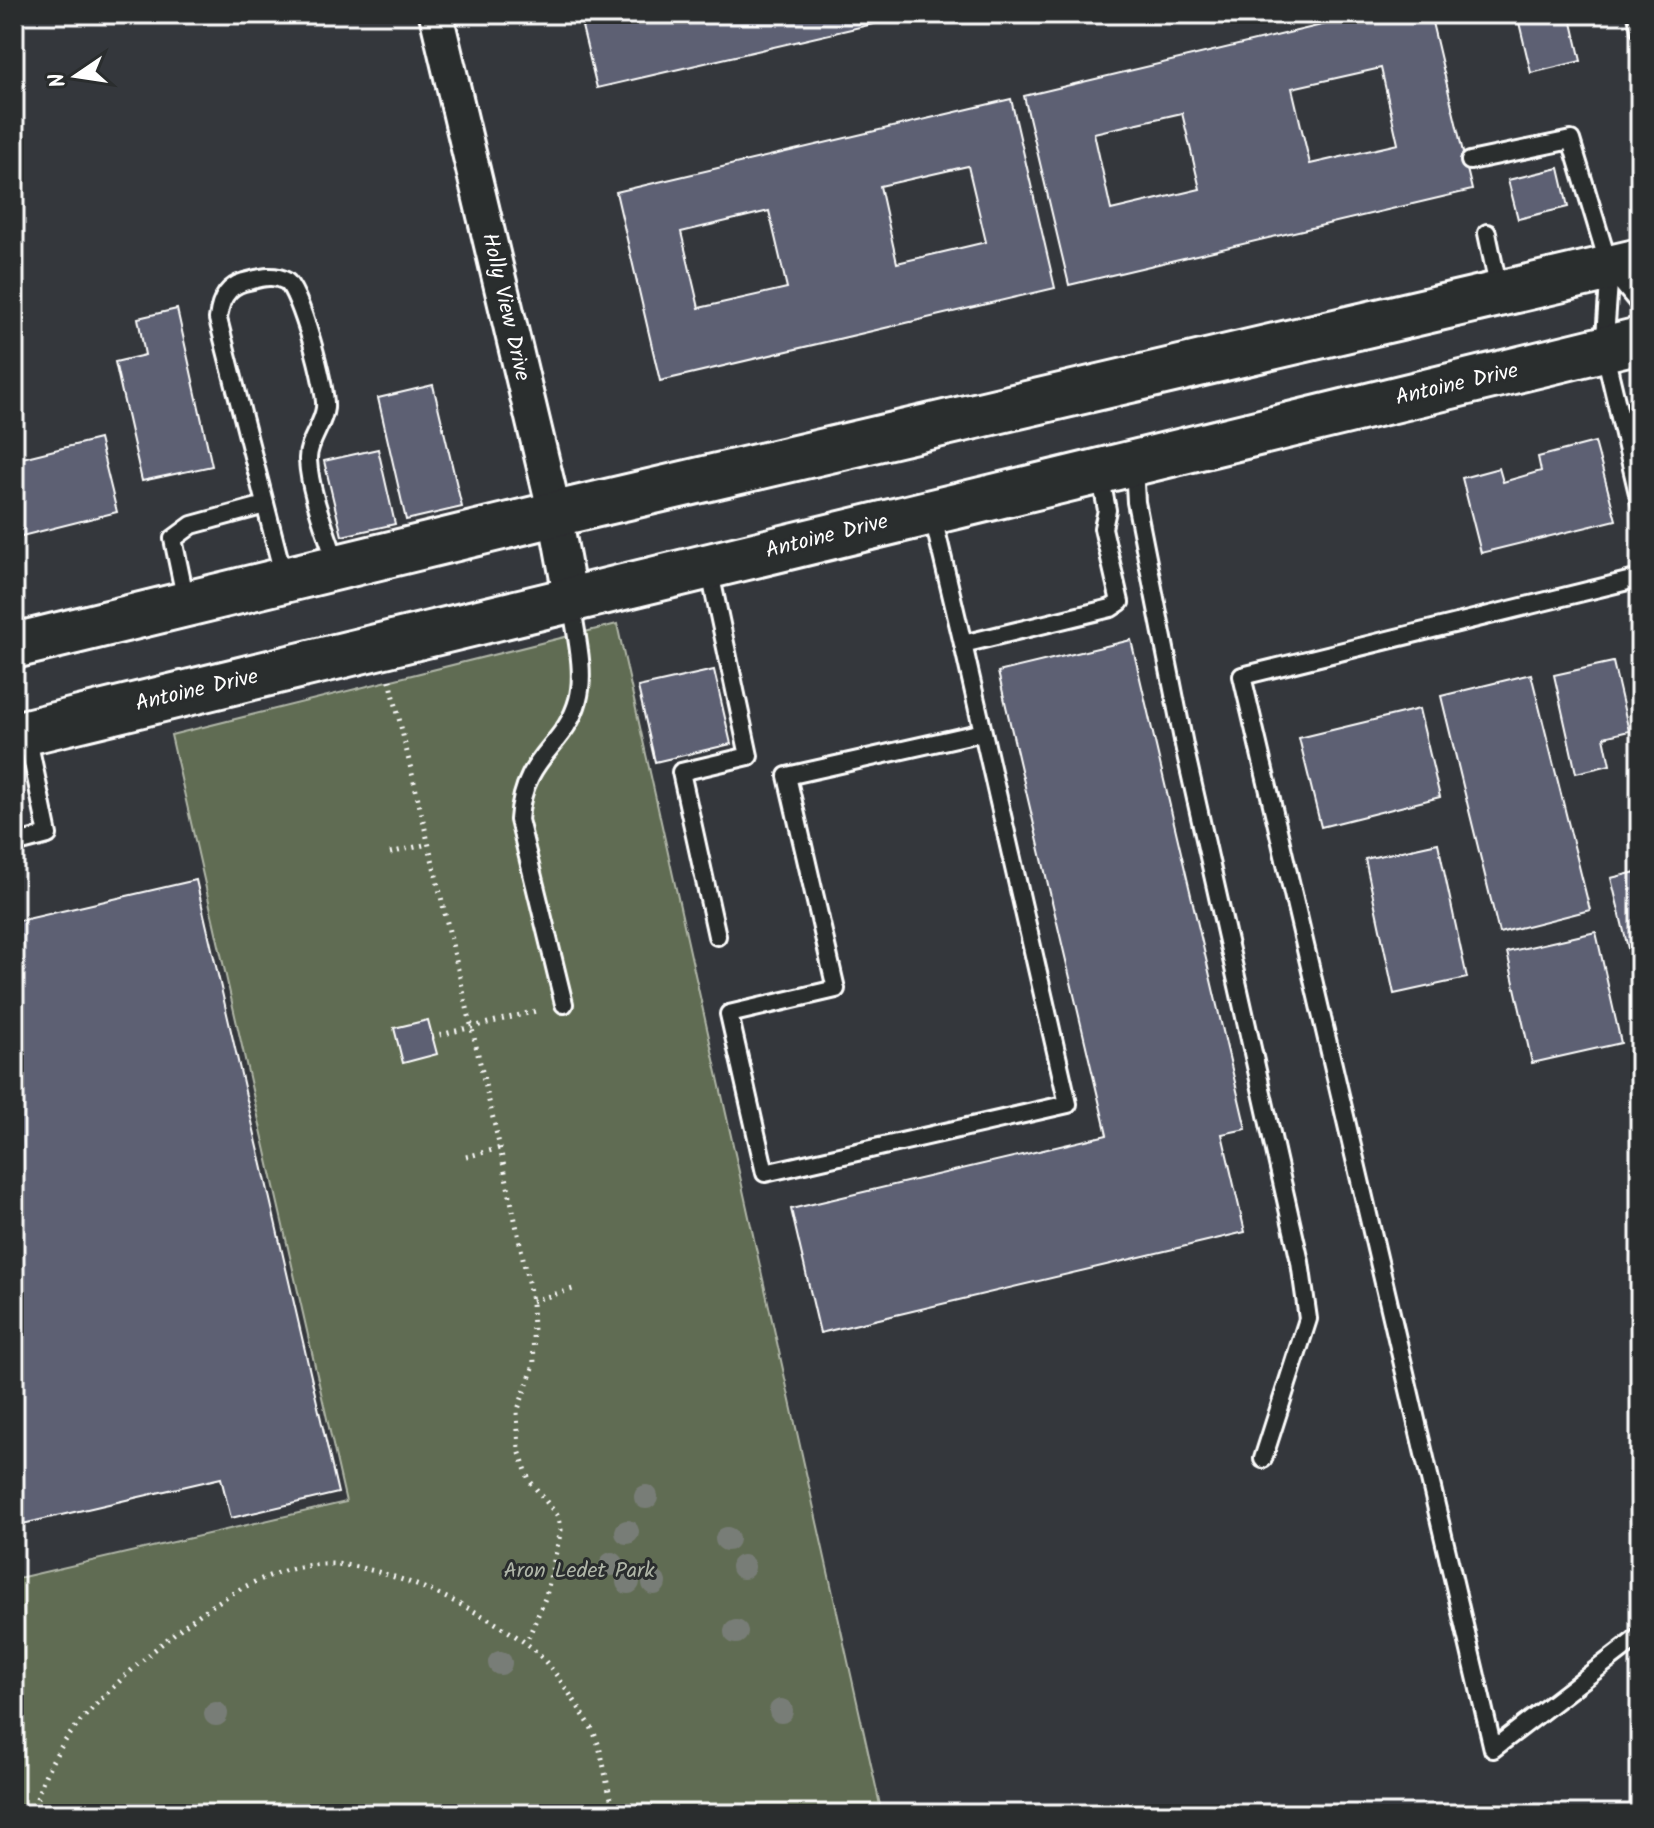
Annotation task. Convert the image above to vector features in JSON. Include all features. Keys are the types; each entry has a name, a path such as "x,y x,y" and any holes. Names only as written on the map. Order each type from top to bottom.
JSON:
{"main road":[{"path":"14,646 555,514 1625,265"},
{"name":"Antoine Drive","path":"20,734 1117,465 1622,345"}],"street":[{"name":"Holly View Drive","path":"436,14 555,514 571,601"}],"lane":[{"path":"1637,14 1640,30"},
{"path":"1470,161 1571,140 1640,305"},
{"path":"1487,233 1500,295"},
{"path":"1625,265 1622,345 1640,502"},
{"path":"285,580 218,319 220,304 236,284 277,277 288,282 298,297 326,407 307,457 337,567"},
{"path":"963,644 1111,608 1120,602 1103,528 1117,465"},
{"path":"1117,465 1136,502 1185,750 1300,1262 1308,1319 1263,1459"},
{"path":"187,604 173,539 192,525 265,505"},
{"path":"932,511 963,644 1068,1104 765,1173 729,1014 836,989 787,776 983,732"},
{"path":"709,567 749,756 681,772 717,936"},
{"path":"1640,578 1242,676 1493,1749 1640,1636"},
{"path":"564,1004 519,820 521,792 535,764 566,723 578,699 579,671 571,601"},
{"path":"14,844 48,835 20,734"}],"path":[{"path":"383,647 500,1148 532,1301 534,1365 517,1412 519,1450 529,1480 557,1515 561,1530 546,1596 526,1643"},
{"path":"390,853 428,844"},
{"path":"432,1037 564,1004"},
{"path":"466,1157 500,1148"},
{"path":"532,1301 573,1289"},
{"path":"34,1814 43,1781 63,1747 107,1691 165,1641 221,1599 278,1573 323,1564 363,1566 438,1594 526,1643 591,1726 601,1753 608,1794 617,1814"}],"green space":[{"name":"Aron Ledet Park","path":"617,624 882,1814 14,1814 14,1579 346,1502 171,735"}],"building":[{"path":"579,14 630,14 631,18 647,14 916,14 597,88"},
{"path":"1368,14 1430,14 1472,190 1069,285 1024,96","holes":["1381,68 1398,144 1310,164 1292,88","1182,113 1200,189 1111,210 1094,133"]},
{"path":"1517,14 1570,14 1581,61 1531,73"},
{"path":"1011,99 1055,288 660,381 616,192","holes":["968,166 986,242 897,263 880,186","769,211 787,288 699,308 681,232"]},
{"path":"1559,168 1568,207 1518,219 1508,180"},
{"path":"177,309 212,466 142,481 115,362 145,355 138,318"},
{"path":"433,385 462,507 406,520 378,398"},
{"path":"99,439 117,512 14,538 14,460"},
{"path":"1595,442 1616,520 1481,553 1462,478 1499,468 1503,482 1541,471 1538,457"},
{"path":"378,449 395,524 342,536 324,461"},
{"path":"1131,640 1246,1129 1222,1134 1245,1232 820,1333 791,1209 1107,1135 998,672"},
{"path":"1613,662 1629,731 1604,737 1610,765 1576,773 1554,675"},
{"path":"714,670 731,744 655,762 638,687"},
{"path":"1531,674 1590,910 1499,933 1441,696"},
{"path":"1640,690 1640,732 1631,692"},
{"path":"1419,709 1440,797 1321,827 1299,738"},
{"path":"1438,843 1467,978 1394,994 1365,859"},
{"path":"1640,871 1640,963 1632,965 1611,878"},
{"path":"196,880 338,1493 231,1518 221,1478 14,1526 14,922"},
{"path":"1596,932 1621,1043 1532,1063 1507,952"},
{"path":"428,1020 437,1054 403,1063 394,1028"}]}
